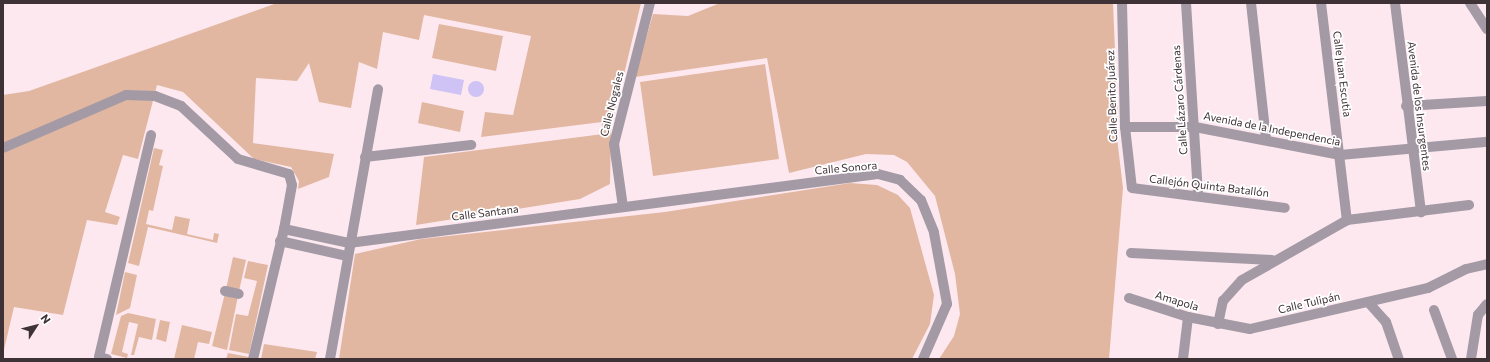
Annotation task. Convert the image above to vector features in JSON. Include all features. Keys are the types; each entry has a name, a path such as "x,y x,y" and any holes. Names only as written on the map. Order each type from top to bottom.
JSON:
{"street":[{"name":"Calle Benito Juárez","path":"1122,3 1125,127 1132,188"},
{"name":"Calle Lázaro Cárdenas","path":"1186,3 1195,127 1198,195"},
{"path":"1251,3 1266,139"},
{"name":"Calle Juan Escutia","path":"1321,3 1347,220"},
{"name":"Avenida de los Insurgentes","path":"1395,3 1406,106 1421,212"},
{"path":"1470,3 1485,24"},
{"name":"Calle Nogales","path":"623,207 614,144 649,6"},
{"path":"330,359 349,243 378,89"},
{"path":"3,148 126,95 155,96 181,106 238,159 289,174 292,185 284,229 253,359"},
{"path":"1406,106 1487,101"},
{"name":"Avenida de la Independencia","path":"1125,127 1195,127 1266,139 1340,155 1412,151 1487,142"},
{"path":"107,359 99,357 151,135"},
{"path":"366,157 471,144"},
{"name":"Calle Sonora","path":"623,207 878,174 900,180 920,200 934,232 947,304 922,359"},
{"name":"Callejón Quinta Batallón","path":"1132,188 1198,195 1285,208"},
{"path":"1218,324 1223,301 1230,290 1272,260 1347,220 1469,205"},
{"name":"Calle Santana","path":"284,229 349,243 623,207"},
{"path":"280,241 347,256"},
{"path":"1131,253 1272,260"},
{"name":"Calle Tulipán","path":"1218,324 1250,329 1428,288 1466,269 1487,264"},
{"path":"225,291 239,294"},
{"name":"Amapola","path":"1129,298 1188,317 1218,324"},
{"path":"1368,302 1386,322 1399,359"},
{"path":"1471,359 1478,315 1487,304"},
{"path":"1434,310 1452,359"},
{"path":"1184,359 1188,317"}],"shaded area":[{"path":"277,3 641,3 611,129 610,184 580,199 416,225 424,157 603,134 602,122 481,137 485,112 513,115 531,36 424,15 419,40 383,32 377,69 359,62 351,108 319,102 309,63 297,81 256,78 253,143 334,154 329,177 298,189 299,181 291,167 254,159 183,92 157,85 138,159 123,155 105,212 120,217 117,225 87,220 63,315 14,307 3,354 3,95 29,91"},
{"path":"720,3 1113,3 1118,122 1115,121 1123,188 1109,359 939,359 954,336 960,314 955,274 935,196 907,162 894,155 866,154 789,173 767,58 635,77 653,14 688,16"},
{"path":"439,24 503,36 496,71 432,58"},
{"path":"765,64 779,159 653,176 640,82"},
{"path":"433,74 464,80 461,95 430,89"},
{"path":"476,81 483,86 484,89 479,96 476,97 469,92 468,89 473,82"},
{"path":"422,102 464,111 460,132 418,123"},
{"path":"154,148 163,150 159,165 163,166 153,211 149,210 146,224 172,230 175,216 190,219 187,234 213,240 214,233 219,234 217,243 148,227 139,266 128,263"},
{"path":"850,183 877,185 898,195 910,208 934,295 930,324 912,359 339,359 355,254 421,239 665,212"},
{"path":"233,257 246,260 239,291 226,289"},
{"path":"248,261 268,265 249,354 229,350 236,314 248,316 257,281 244,278"},
{"path":"125,272 137,275 130,308 116,315"},
{"path":"225,293 238,296 227,350 212,346"},
{"path":"128,313 156,319 152,340 139,337 134,355 131,355 138,324 129,322 122,352 128,354 127,358 111,354 121,316"},
{"path":"160,320 170,322 166,342 156,339"},
{"path":"182,325 212,332 209,344 198,342 194,359 174,359"},
{"path":"264,344 317,352 315,359 261,359"},
{"path":"228,353 249,357 248,359 226,359"}]}
